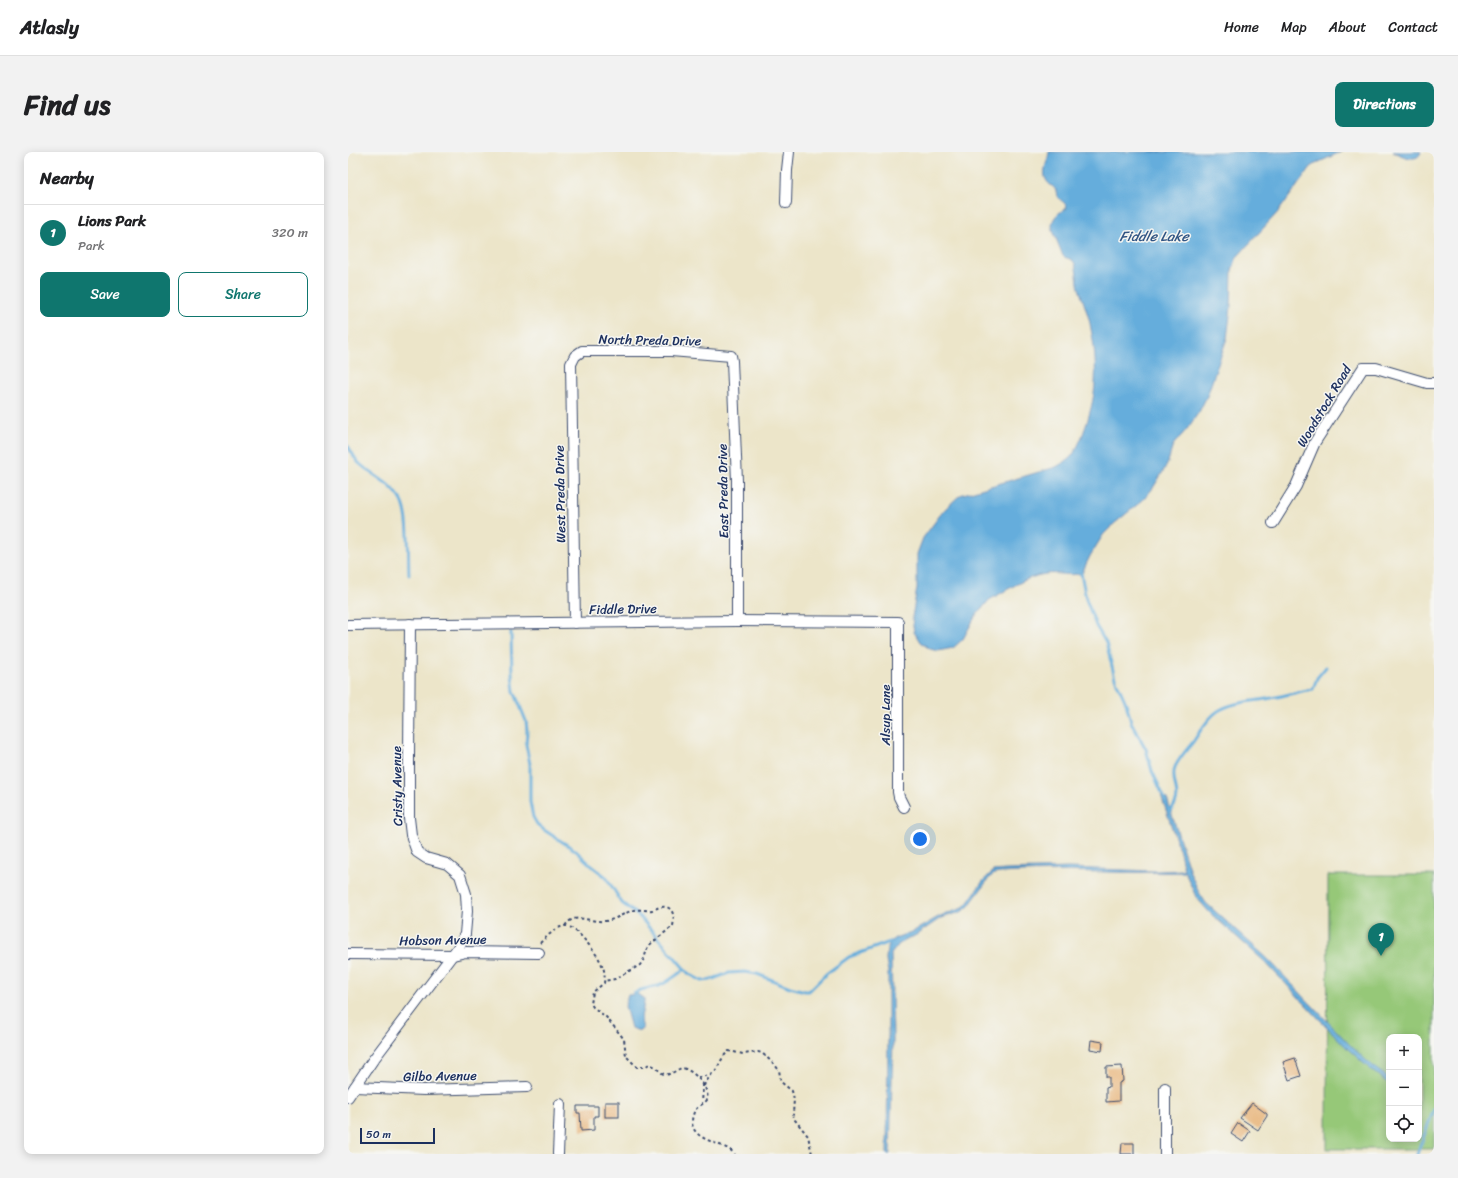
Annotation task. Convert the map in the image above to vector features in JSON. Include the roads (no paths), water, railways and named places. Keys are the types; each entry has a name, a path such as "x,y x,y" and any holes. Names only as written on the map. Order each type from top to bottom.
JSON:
{"street":[{"path":"786,203 786,170 789,152"},
{"name":"North Preda Drive","path":"571,364 575,356 582,351 671,351 731,356 732,361"},
{"name":"East Preda Drive","path":"732,361 737,481 738,621"},
{"name":"West Preda Drive","path":"571,364 575,623"},
{"name":"Woodstock Road","path":"1273,523 1296,486 1315,442 1363,368 1376,368 1427,383 1434,383"},
{"name":"Fiddle Drive","path":"348,625 738,621 898,622"},
{"name":"Alsup Lane","path":"898,622 898,792 904,807"},
{"name":"Cristy Avenue","path":"348,1097 373,1060 453,955 465,934 467,911 466,894 460,875 447,864 426,858 417,852 411,835 409,818 410,624"},
{"name":"Hobson Avenue","path":"348,954 453,955 466,952 534,953"},
{"name":"Gilbo Avenue","path":"355,1087 424,1090 527,1087"},
{"path":"1164,1154 1165,1088"},
{"path":"558,1154 560,1104"}],"water":[{"name":"Fiddle Lake","path":"1049,152 1341,152 1311,167 1278,212 1237,257 1232,270 1231,307 1227,338 1207,396 1199,412 1173,445 1167,465 1153,488 1144,499 1103,535 1090,556 1082,573 1073,575 1045,574 1030,578 1016,585 989,600 975,617 963,639 953,648 938,651 930,649 920,642 914,632 912,618 917,588 917,554 923,538 943,511 960,495 1056,467 1071,457 1084,432 1093,401 1095,370 1094,350 1089,319 1078,285 1075,264 1072,260 1063,256 1052,228 1053,221 1056,216 1067,208 1057,196 1055,189 1048,183 1045,177 1045,168"},
{"path":"1393,152 1421,152 1419,156 1408,158"},
{"path":"1161,795 1167,799 1191,875 1206,903 1267,958 1350,1045 1372,1066 1386,1076 1386,1082 1347,1048 1264,961 1210,913 1196,897 1185,872 1046,871 1000,873 994,874 990,877 968,907 961,912 941,918 916,935 899,944 891,954 893,1040 890,1154 887,1154 888,972 886,959 887,949 891,941 914,931 940,916 960,909 966,905 983,881 993,871 1068,868 1155,871 1184,870 1180,852"},
{"path":"638,994 644,998 641,1016 643,1028 640,1031 631,1028 625,1006 628,995"}],"waterway":[{"path":"348,446 358,462 388,485 402,501 405,508 407,526 409,575"},
{"path":"1081,573 1086,599 1096,626 1106,643 1115,678 1126,703 1131,722 1146,749 1152,771 1164,797"},
{"path":"511,632 514,691 526,721 526,745 530,764 530,802 533,817 537,824 544,830 575,850 606,877 622,903 640,917 689,974 702,981 710,980 729,973 745,972 757,974 790,987 809,991 826,974 849,957 890,942"},
{"path":"1171,810 1177,799 1174,778 1175,767 1210,717 1230,705 1313,689 1317,678 1326,667"},
{"path":"634,994 640,990 661,985 685,969"},
{"path":"1417,1154 1434,1109"}],"place":[{"name":"Lions Park","path":"1381,956"}]}
